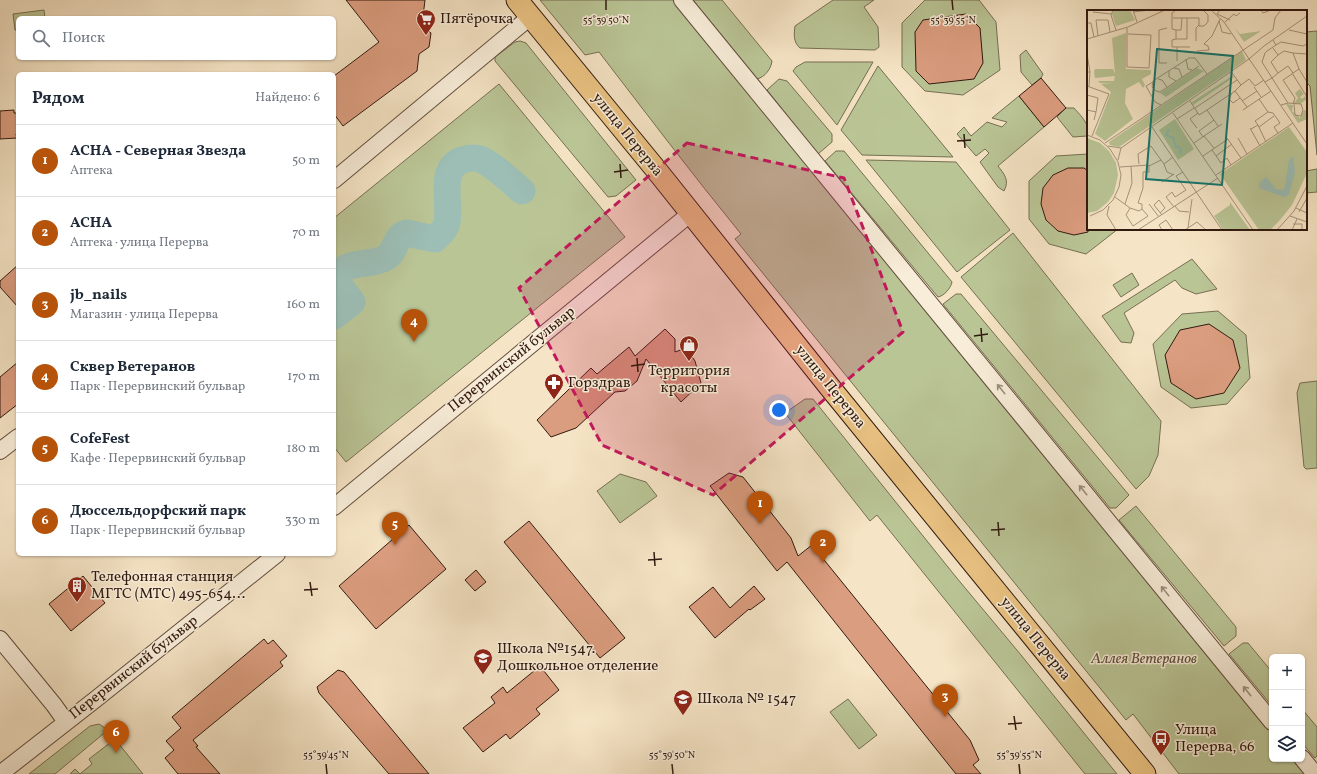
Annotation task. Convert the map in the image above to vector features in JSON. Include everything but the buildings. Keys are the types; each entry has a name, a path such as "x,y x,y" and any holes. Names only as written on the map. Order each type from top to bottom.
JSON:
{"main road":[{"name":"улица Перерва","path":"516,0 691,213 837,396 1144,774"}],"street":[{"path":"682,0 1269,718"},
{"path":"336,178 530,17"},
{"name":"Перервинский бульвар","path":"336,505 691,213"},
{"path":"0,451 16,439"},
{"name":"Перервинский бульвар","path":"0,774 274,556"},
{"name":"Перервинский бульвар","path":"0,639 66,722"},
{"path":"1305,762 1315,774"}],"highlighted area":[{"path":"687,143 844,178 903,332 713,495 602,445 519,288"}],"green space":[{"name":"Аллея Ветеранов","path":"540,0 673,0 1213,663 1269,727 1269,762 1300,762 1311,774 1179,774 1133,714 1126,720 735,239 741,234 599,52 585,55"},
{"path":"693,0 722,0 772,61 769,70 765,75 757,79"},
{"path":"833,0 874,0 864,7 878,27 879,47 875,50 800,48 798,46 794,35 795,26"},
{"path":"925,0 979,0 996,22 1000,70 963,95 925,91 902,67 902,23"},
{"path":"44,10 45,16 16,16 15,30 13,14"},
{"path":"1317,31 1317,155 1310,86 1307,83 1307,32"},
{"path":"520,41 526,43 636,180 616,196 608,197 495,61 495,57 515,42"},
{"path":"1026,50 1043,74 1041,78 1032,85 1021,72 1020,55"},
{"path":"805,62 873,62 837,125 793,71 796,67"},
{"path":"878,66 953,157 862,155 841,130"},
{"path":"779,79 787,81 832,134 832,142 818,154 767,90"},
{"path":"499,84 625,237 346,462 336,450 336,216"},
{"path":"1019,96 1044,127 998,166 1006,180 1006,187 1004,191 998,187 980,162 989,153 985,149 976,156 957,134 964,127 971,136 987,122 1002,127 1007,122 992,118"},
{"path":"1066,108 1074,108 1082,117 1087,126 1087,136 1073,137 1057,117"},
{"path":"836,151 844,151 952,282 949,289 943,295 938,297 825,161"},
{"path":"1087,154 1087,230 1117,230 1086,254 1049,244 1029,219 1029,181 1056,156"},
{"path":"866,160 956,162 1010,230 957,272"},
{"path":"1317,169 1317,192 1307,193 1307,171"},
{"path":"1013,233 1161,421 1158,455 1149,476 1136,489 961,277"},
{"path":"1192,259 1217,289 1196,294 1182,288 1175,280 1124,313 1134,333 1131,343 1121,342 1102,316"},
{"path":"1132,273 1139,285 1121,297 1113,285"},
{"path":"956,294 961,294 1129,495 1116,508 1110,508 943,304"},
{"path":"1218,311 1246,335 1250,378 1227,404 1191,408 1161,387 1153,344 1182,314"},
{"path":"1317,381 1317,468 1306,469 1304,467 1297,393 1300,383"},
{"path":"805,399 813,399 1117,774 1085,774 877,515 870,521 785,413"},
{"path":"620,474 646,482 657,496 620,523 597,491"},
{"path":"1136,506 1236,627 1236,636 1224,646 1119,520"},
{"path":"1243,643 1248,643 1269,668 1269,702 1229,654"},
{"path":"848,699 877,735 859,749 830,712"},
{"path":"1305,713 1317,727 1317,756 1315,758 1305,746"},
{"path":"99,724 108,730 55,774 29,774 90,726"},
{"path":"115,739 143,774 80,774 92,764 89,759"},
{"path":"75,769 80,774 70,774"}],"waterway":[{"path":"336,281 339,274 350,266 379,261 385,258 392,252 399,238 406,233 435,239 446,225 448,214 447,187 450,171 455,164 462,160 473,158 485,161 522,191"},
{"path":"336,281 352,302 336,314"}],"place":[{"name":"Пятёрочка","path":"426,36"},
{"name":"Сквер Ветеранов","path":"414,342"},
{"name":"Территория красоты","path":"689,362"},
{"name":"Горздрав","path":"554,400"},
{"name":"АСНА - Северная Звезда","path":"760,524"},
{"name":"CofeFest","path":"395,545"},
{"name":"АСНА","path":"823,563"},
{"name":"Телефонная станция МГТС (МТС) 495-654...","path":"77,603"},
{"name":"Школа №1547. Дошкольное отделение","path":"483,675"},
{"name":"Школа № 1547","path":"683,716"},
{"name":"jb_nails","path":"945,717"},
{"name":"Дюссельдорфский парк","path":"116,753"},
{"name":"Улица Перерва, 66","path":"1161,756"}]}
